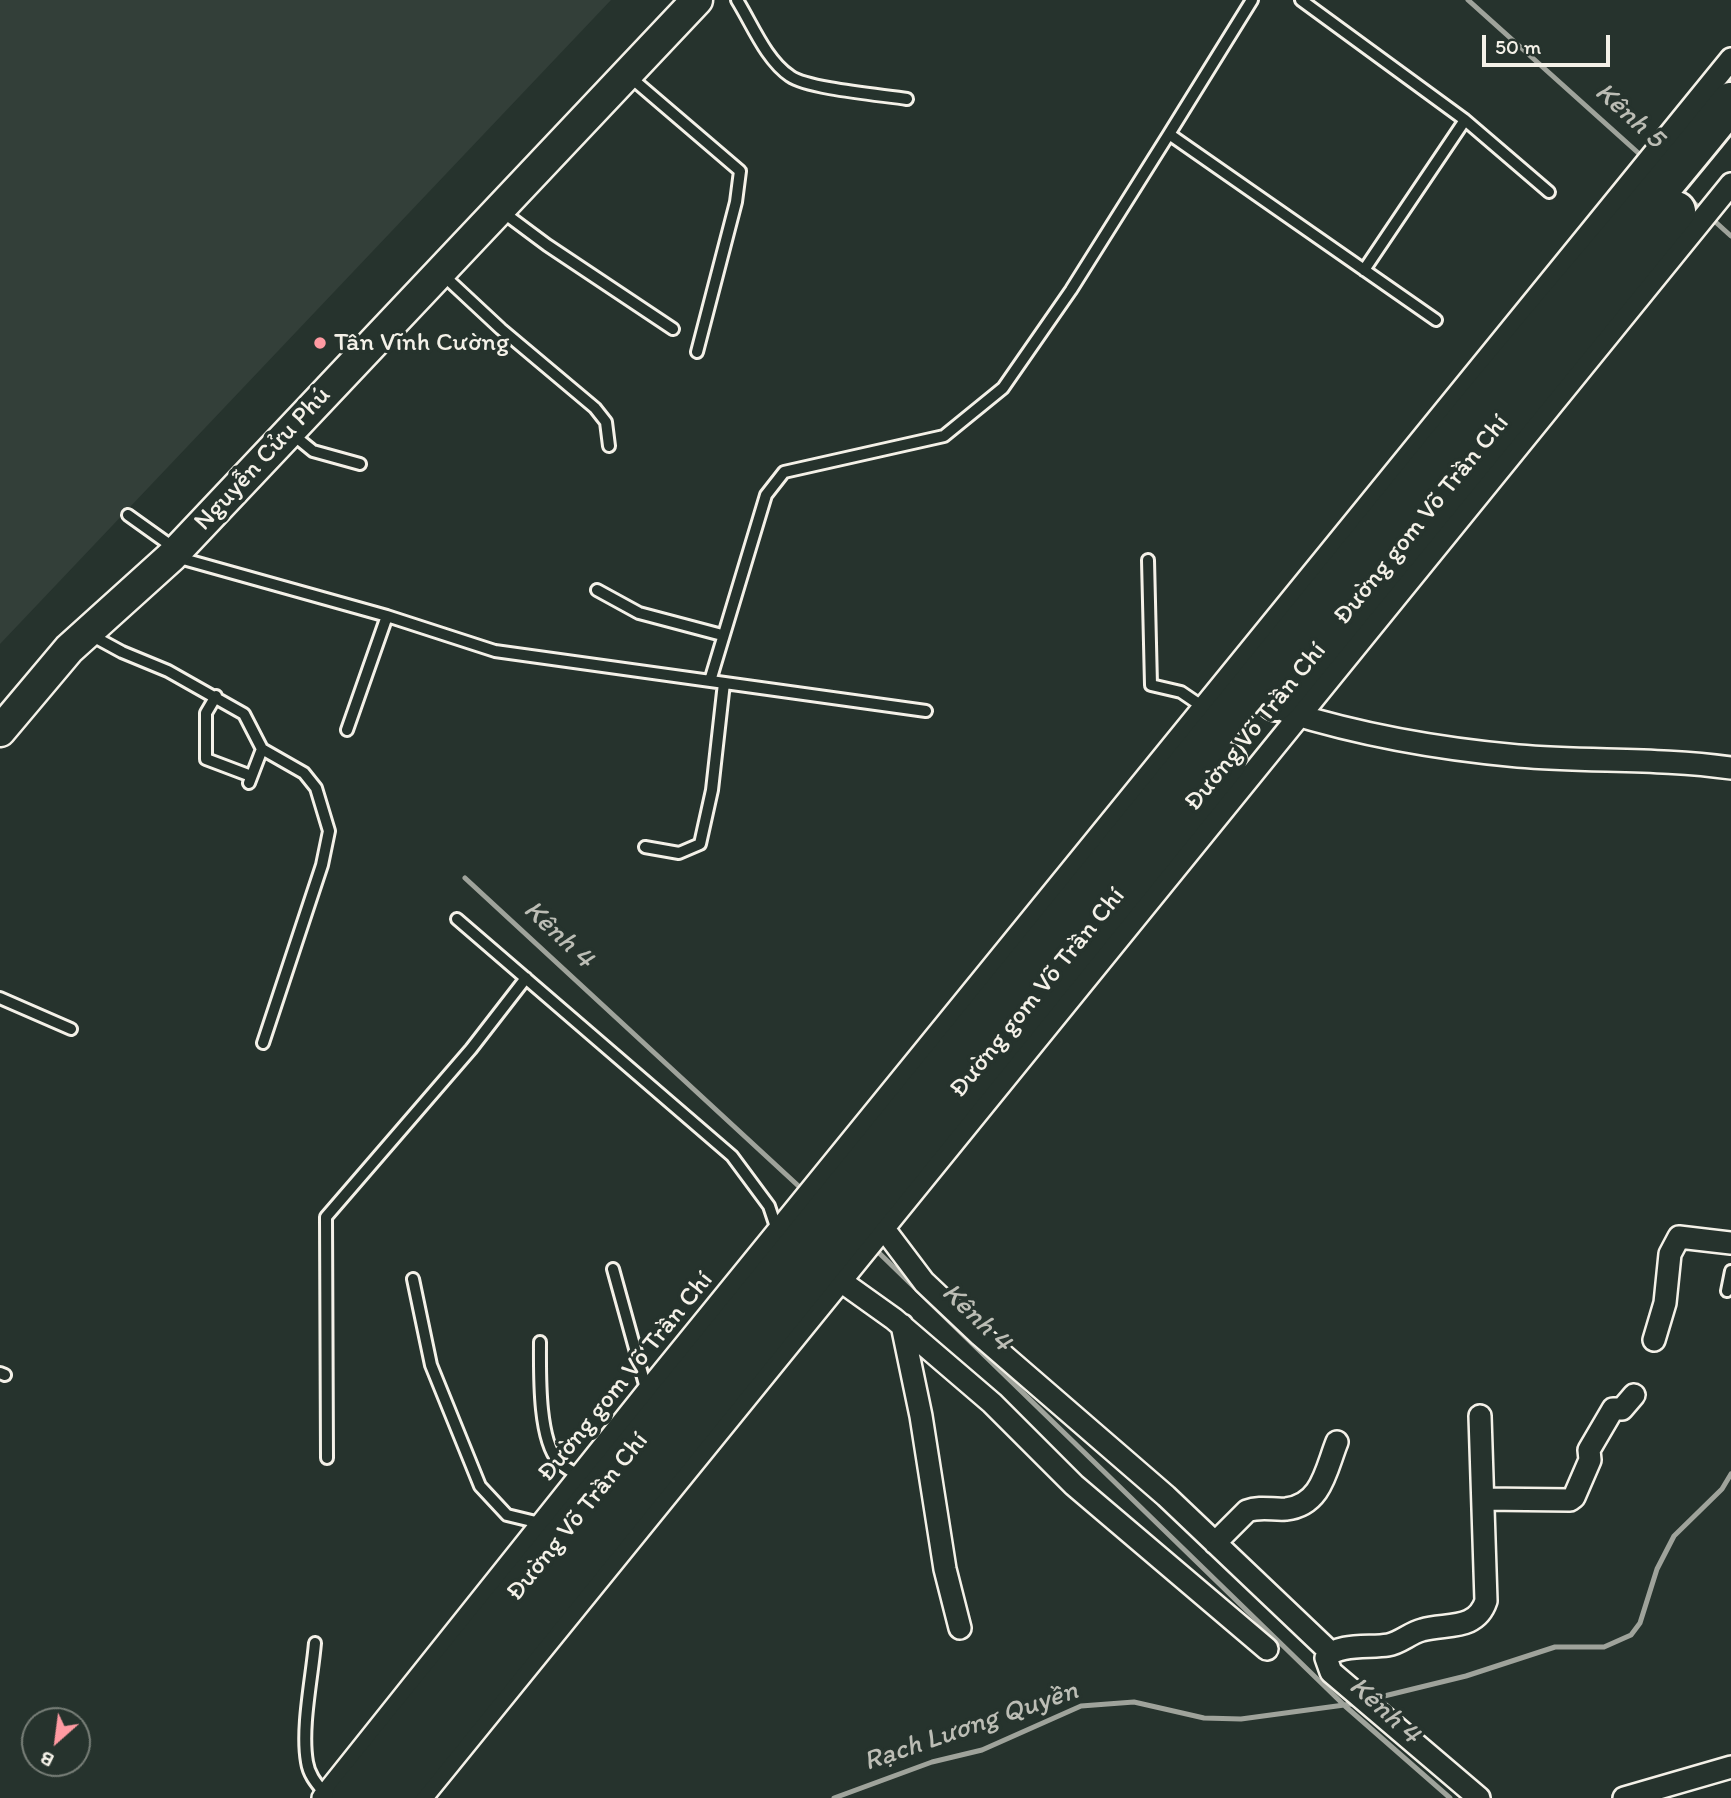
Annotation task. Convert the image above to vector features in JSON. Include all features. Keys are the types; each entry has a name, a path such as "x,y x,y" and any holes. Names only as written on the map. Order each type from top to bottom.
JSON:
{"highway":[{"path":"1645,230 1722,154 1731,102"},
{"name":"Đường Võ Trần Chí","path":"866,1209 1215,715 1462,426 1645,230"},
{"name":"Đường Võ Trần Chí","path":"866,1209 1285,711 1645,230"},
{"path":"811,1256 866,1209"},
{"name":"Đường Võ Trần Chí","path":"333,1797 811,1256"},
{"name":"Đường Võ Trần Chí","path":"391,1798 811,1256"}],"main road":[{"name":"Nguyễn Cửu Phú","path":"0,731 87,632 175,553 696,0"}],"street":[{"name":"Đường gom Võ Trần Chí","path":"421,1798 811,1256 1215,715 1731,60"},
{"name":"Đường gom Võ Trần Chí","path":"1285,711 1714,205 1722,154"},
{"path":"1285,711 1354,732 1517,756 1657,760 1731,768"},
{"path":"866,1209 924,1282 980,1335 1166,1496 1330,1652"},
{"path":"1654,1340 1665,1303 1670,1254 1679,1237 1731,1243"},
{"name":"Đường gom Võ Trần Chí","path":"333,1797 647,1392 811,1256"},
{"path":"811,1256 902,1325 1019,1427 1074,1485 1267,1649"},
{"path":"902,1325 921,1416 945,1569 960,1628"},
{"path":"1483,1499 1570,1500 1574,1497 1590,1460 1590,1450 1613,1409 1622,1409 1634,1395"},
{"path":"1479,1798 1331,1672 1325,1658 1330,1652 1391,1645 1424,1629 1455,1626 1473,1620 1483,1611 1486,1601 1480,1416"},
{"path":"1215,1543 1247,1511 1298,1507 1310,1499 1321,1486 1337,1442"},
{"path":"1624,1798 1731,1767"}],"lane":[{"path":"737,0 770,54 789,76 815,84 907,99"},
{"path":"710,681 766,495 784,472 943,436 1003,388 1071,290 1252,0"},
{"path":"1301,0 1465,120 1549,192"},
{"path":"627,75 740,171 736,202 697,352"},
{"path":"1364,270 1465,120"},
{"path":"1169,134 1436,320"},
{"path":"499,209 547,245 673,329"},
{"path":"439,272 501,329 595,408 606,422 609,446"},
{"path":"288,431 313,451 360,464"},
{"path":"128,515 175,553 495,651 926,711"},
{"path":"1148,560 1151,685 1181,692 1215,715"},
{"path":"597,590 639,613 722,635"},
{"path":"347,730 387,616"},
{"path":"87,632 216,696 244,714 262,749 304,773 316,788 329,831 322,865 263,1043"},
{"path":"645,847 680,853 700,844 712,790 724,683"},
{"path":"216,696 206,713 206,759 250,779 262,749"},
{"path":"457,919 732,1156 811,1256"},
{"path":"327,1458 326,1217 471,1049 526,978"},
{"path":"0,998 71,1029"},
{"path":"613,1269 647,1392"},
{"path":"1727,1290 1731,1271"},
{"path":"413,1279 431,1366 480,1486 507,1515 544,1524"},
{"path":"540,1342 542,1392 551,1449 558,1462 581,1476"},
{"path":"315,1643 306,1742 307,1763 312,1777 333,1797"}],"shaded area":[{"path":"0,0 611,0 0,644"}],"waterway":[{"name":"Kênh 5","path":"1468,0 1645,159"},
{"name":"Kênh 5","path":"1678,189 1702,210"},
{"name":"Kênh 5","path":"1710,217 1731,236"},
{"name":"Kênh 4","path":"465,878 805,1192"},
{"name":"Kênh 4","path":"875,1249 1345,1706 1450,1798"},
{"name":"Rạch Lương Quyền","path":"1372,1699 1466,1676 1555,1647 1604,1647 1631,1635 1640,1623 1657,1569 1674,1536 1722,1489 1731,1474"},
{"name":"Rạch Lương Quyền","path":"834,1798 932,1762 982,1750 1081,1706 1134,1702 1204,1718 1241,1719 1359,1703"}],"place":[{"name":"Tân Vĩnh Cường","path":"320,343"}]}
